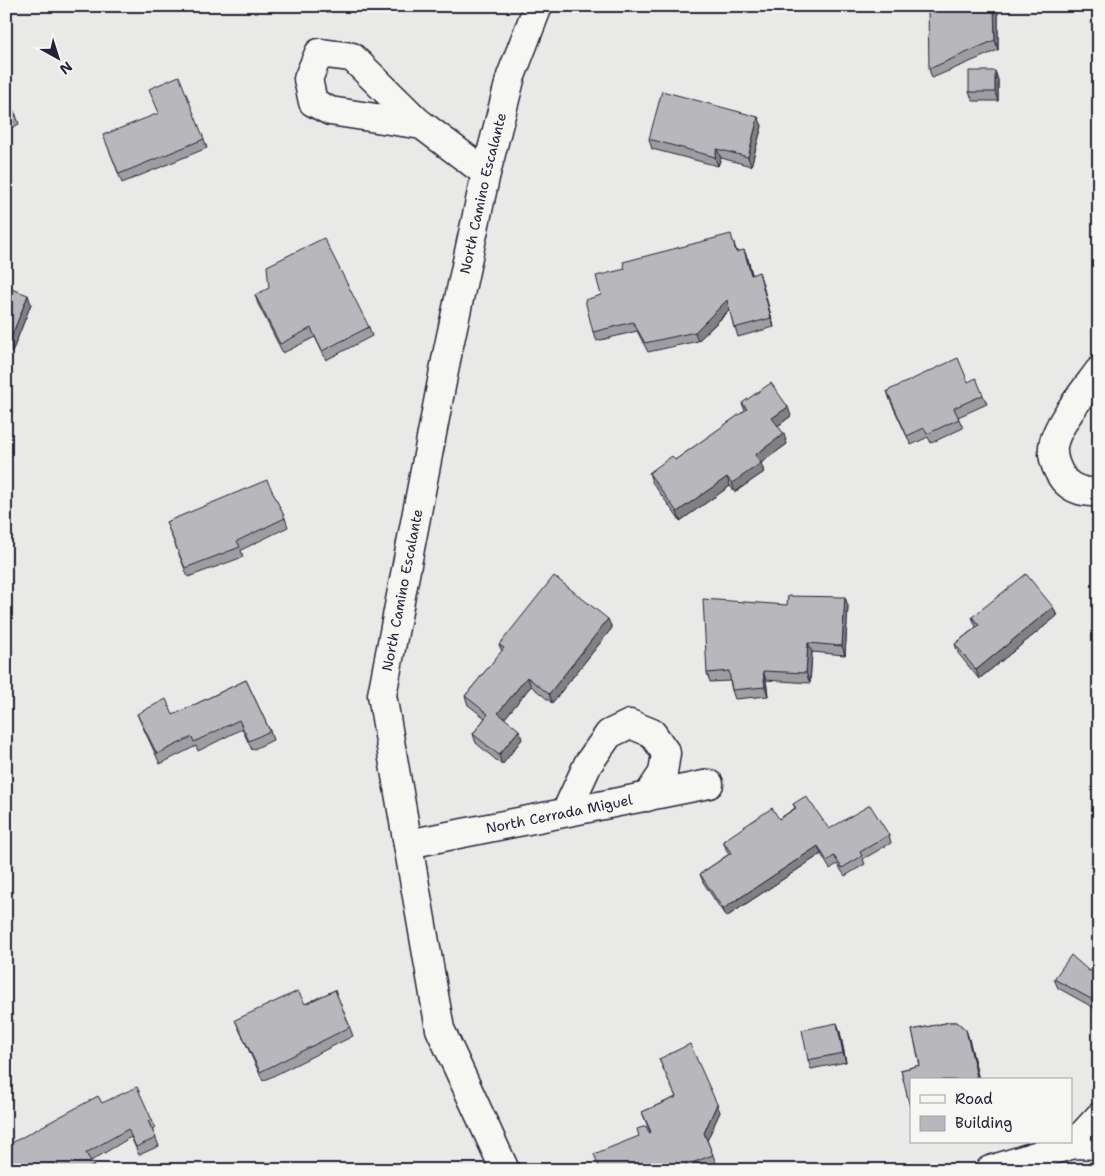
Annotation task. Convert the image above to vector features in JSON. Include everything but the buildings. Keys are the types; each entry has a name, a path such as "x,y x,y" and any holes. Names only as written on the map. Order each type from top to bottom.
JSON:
{"street":[{"name":"North Camino Escalante","path":"505,1170 440,1029 382,695 448,350 486,173 511,79 538,6"},
{"path":"422,125 486,173"},
{"path":"1099,371 1064,421 1056,436 1053,448 1054,461 1065,481 1074,488 1086,493 1099,492"},
{"path":"566,812 588,764 609,734 630,724 652,733 666,753 662,773 647,797"},
{"name":"North Cerrada Miguel","path":"408,844 709,784"},
{"path":"990,1170 1086,1144 1099,1117"}]}
